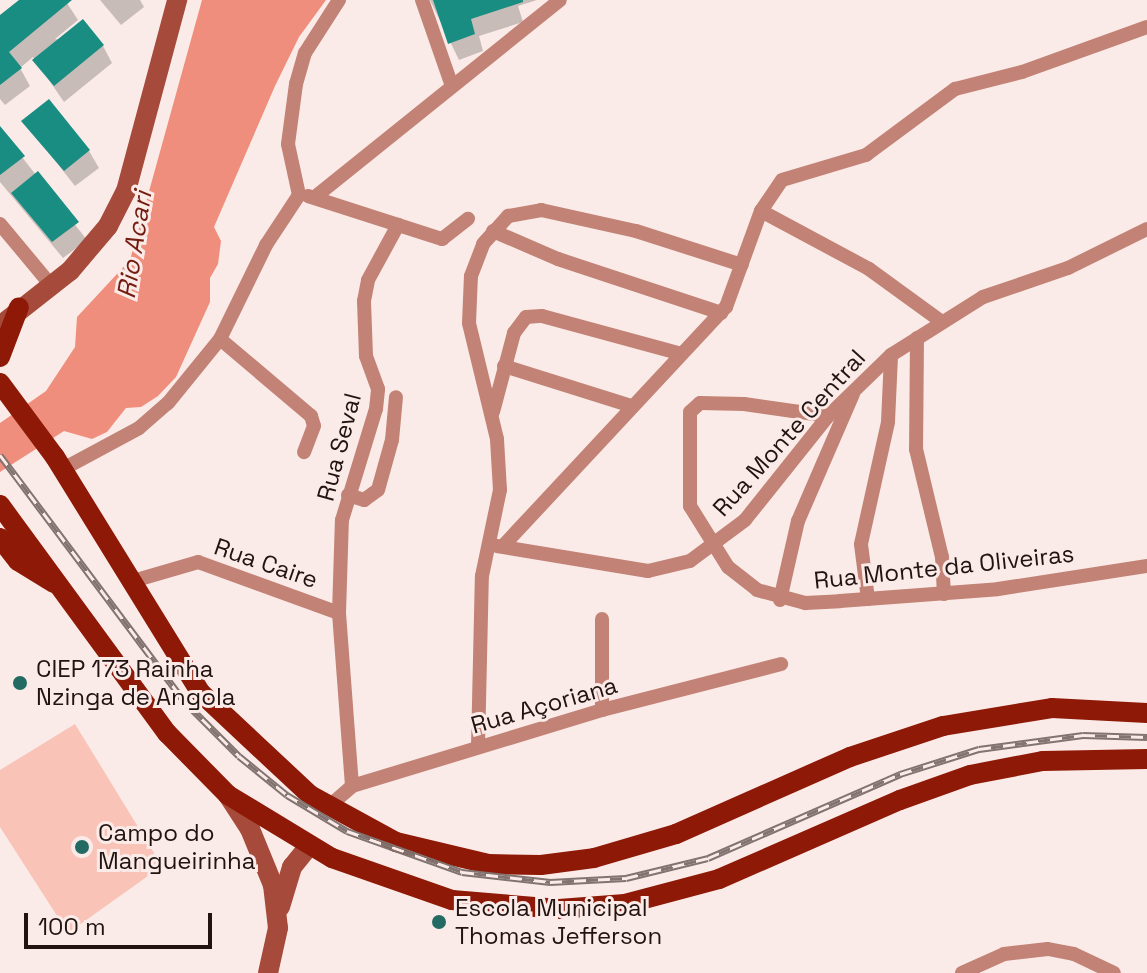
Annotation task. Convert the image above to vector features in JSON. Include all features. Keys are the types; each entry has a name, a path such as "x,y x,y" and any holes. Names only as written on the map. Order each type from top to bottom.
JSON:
{"main road":[{"path":"0,357 10,309"},
{"path":"4,388 59,463 201,693 257,751 327,808 396,842 448,857 541,865 594,858 676,834 838,762 943,726 1052,708 1147,713"},
{"path":"2,507 167,733 228,795 309,846 404,887 452,900 559,909 625,904 719,879 900,800 970,775 1075,758 1147,759"},
{"path":"0,538 18,561 64,589"}],"street":[{"path":"307,196 288,144 296,84 305,53 339,0"},
{"path":"422,0 452,86"},
{"path":"59,463 139,428 168,403 220,339 266,245 307,196 560,0"},
{"path":"0,326 10,309 50,284 87,254 126,191 171,3"},
{"path":"478,747 482,576 498,546 632,406 678,353 721,313 761,211 782,180 838,168 866,155 955,89 1022,72 1147,27"},
{"path":"307,196 446,239 468,219"},
{"path":"498,546 500,459 467,295 475,261 493,231 508,216 525,210 560,213 742,265"},
{"path":"761,211 869,269 942,322"},
{"path":"0,224 50,284"},
{"name":"Rua Seval","path":"352,786 339,613 348,495 378,389 366,356 364,301 368,280 398,225"},
{"name":"Rua Monte Central","path":"498,546 648,571 676,567 712,547 770,492 828,416 891,355 983,297 1068,268 1147,229"},
{"path":"493,231 558,259 721,313"},
{"path":"492,419 504,366 518,324 535,315 678,353"},
{"path":"917,338 915,437 945,572 944,594"},
{"path":"220,339 311,416 314,426 304,452"},
{"path":"868,599 861,544 888,422 891,355"},
{"path":"504,366 632,406"},
{"path":"780,600 798,521 855,388"},
{"path":"348,495 364,500 378,490 392,440 396,397"},
{"name":"Rua Monte da Oliveiras","path":"828,416 744,404 693,406 688,488 696,520 712,547 741,579 780,600 944,594 1147,566"},
{"name":"Rua Caire","path":"133,581 198,562 339,613"},
{"path":"602,619 602,710"},
{"name":"Rua Açoriana","path":"327,808 352,786 602,710 781,664"},
{"path":"228,795 259,847 278,915"},
{"path":"268,973 278,915 292,867 309,846"},
{"path":"962,973 1028,949 1091,961 1114,973"},
{"path":"1080,973 1091,961"}],"shaded area":[{"name":"Campo do Mangueirinha","path":"75,724 162,866 68,933 0,827 0,770"}],"water":[{"name":"Rio Acari","path":"202,0 326,0 299,37 214,227 221,241 218,264 210,278 210,302 176,377 158,396 141,407 126,408 107,432 92,439 64,431 0,472 0,423 46,391 75,347 77,317 130,260"}],"building":[{"path":"19,0 72,0 9,52 22,68 0,85 0,15"},
{"path":"433,0 523,2 471,19 475,34 448,44"},
{"path":"83,19 104,45 54,86 32,60"},
{"path":"49,99 90,150 64,171 21,121"},
{"path":"0,126 25,156 0,175"},
{"path":"38,171 79,222 52,242 11,193"}],"railway":[{"path":"0,455 185,702 239,756 287,795 347,831 462,872 550,882 626,878 708,858 900,774 979,749 1083,735 1147,737"}],"place":[{"name":"CIEP 173 Rainha Nzinga de Angola","path":"20,683"},
{"name":"Campo do Mangueirinha","path":"82,847"},
{"name":"Escola Municipal Thomas Jefferson","path":"439,922"}]}
